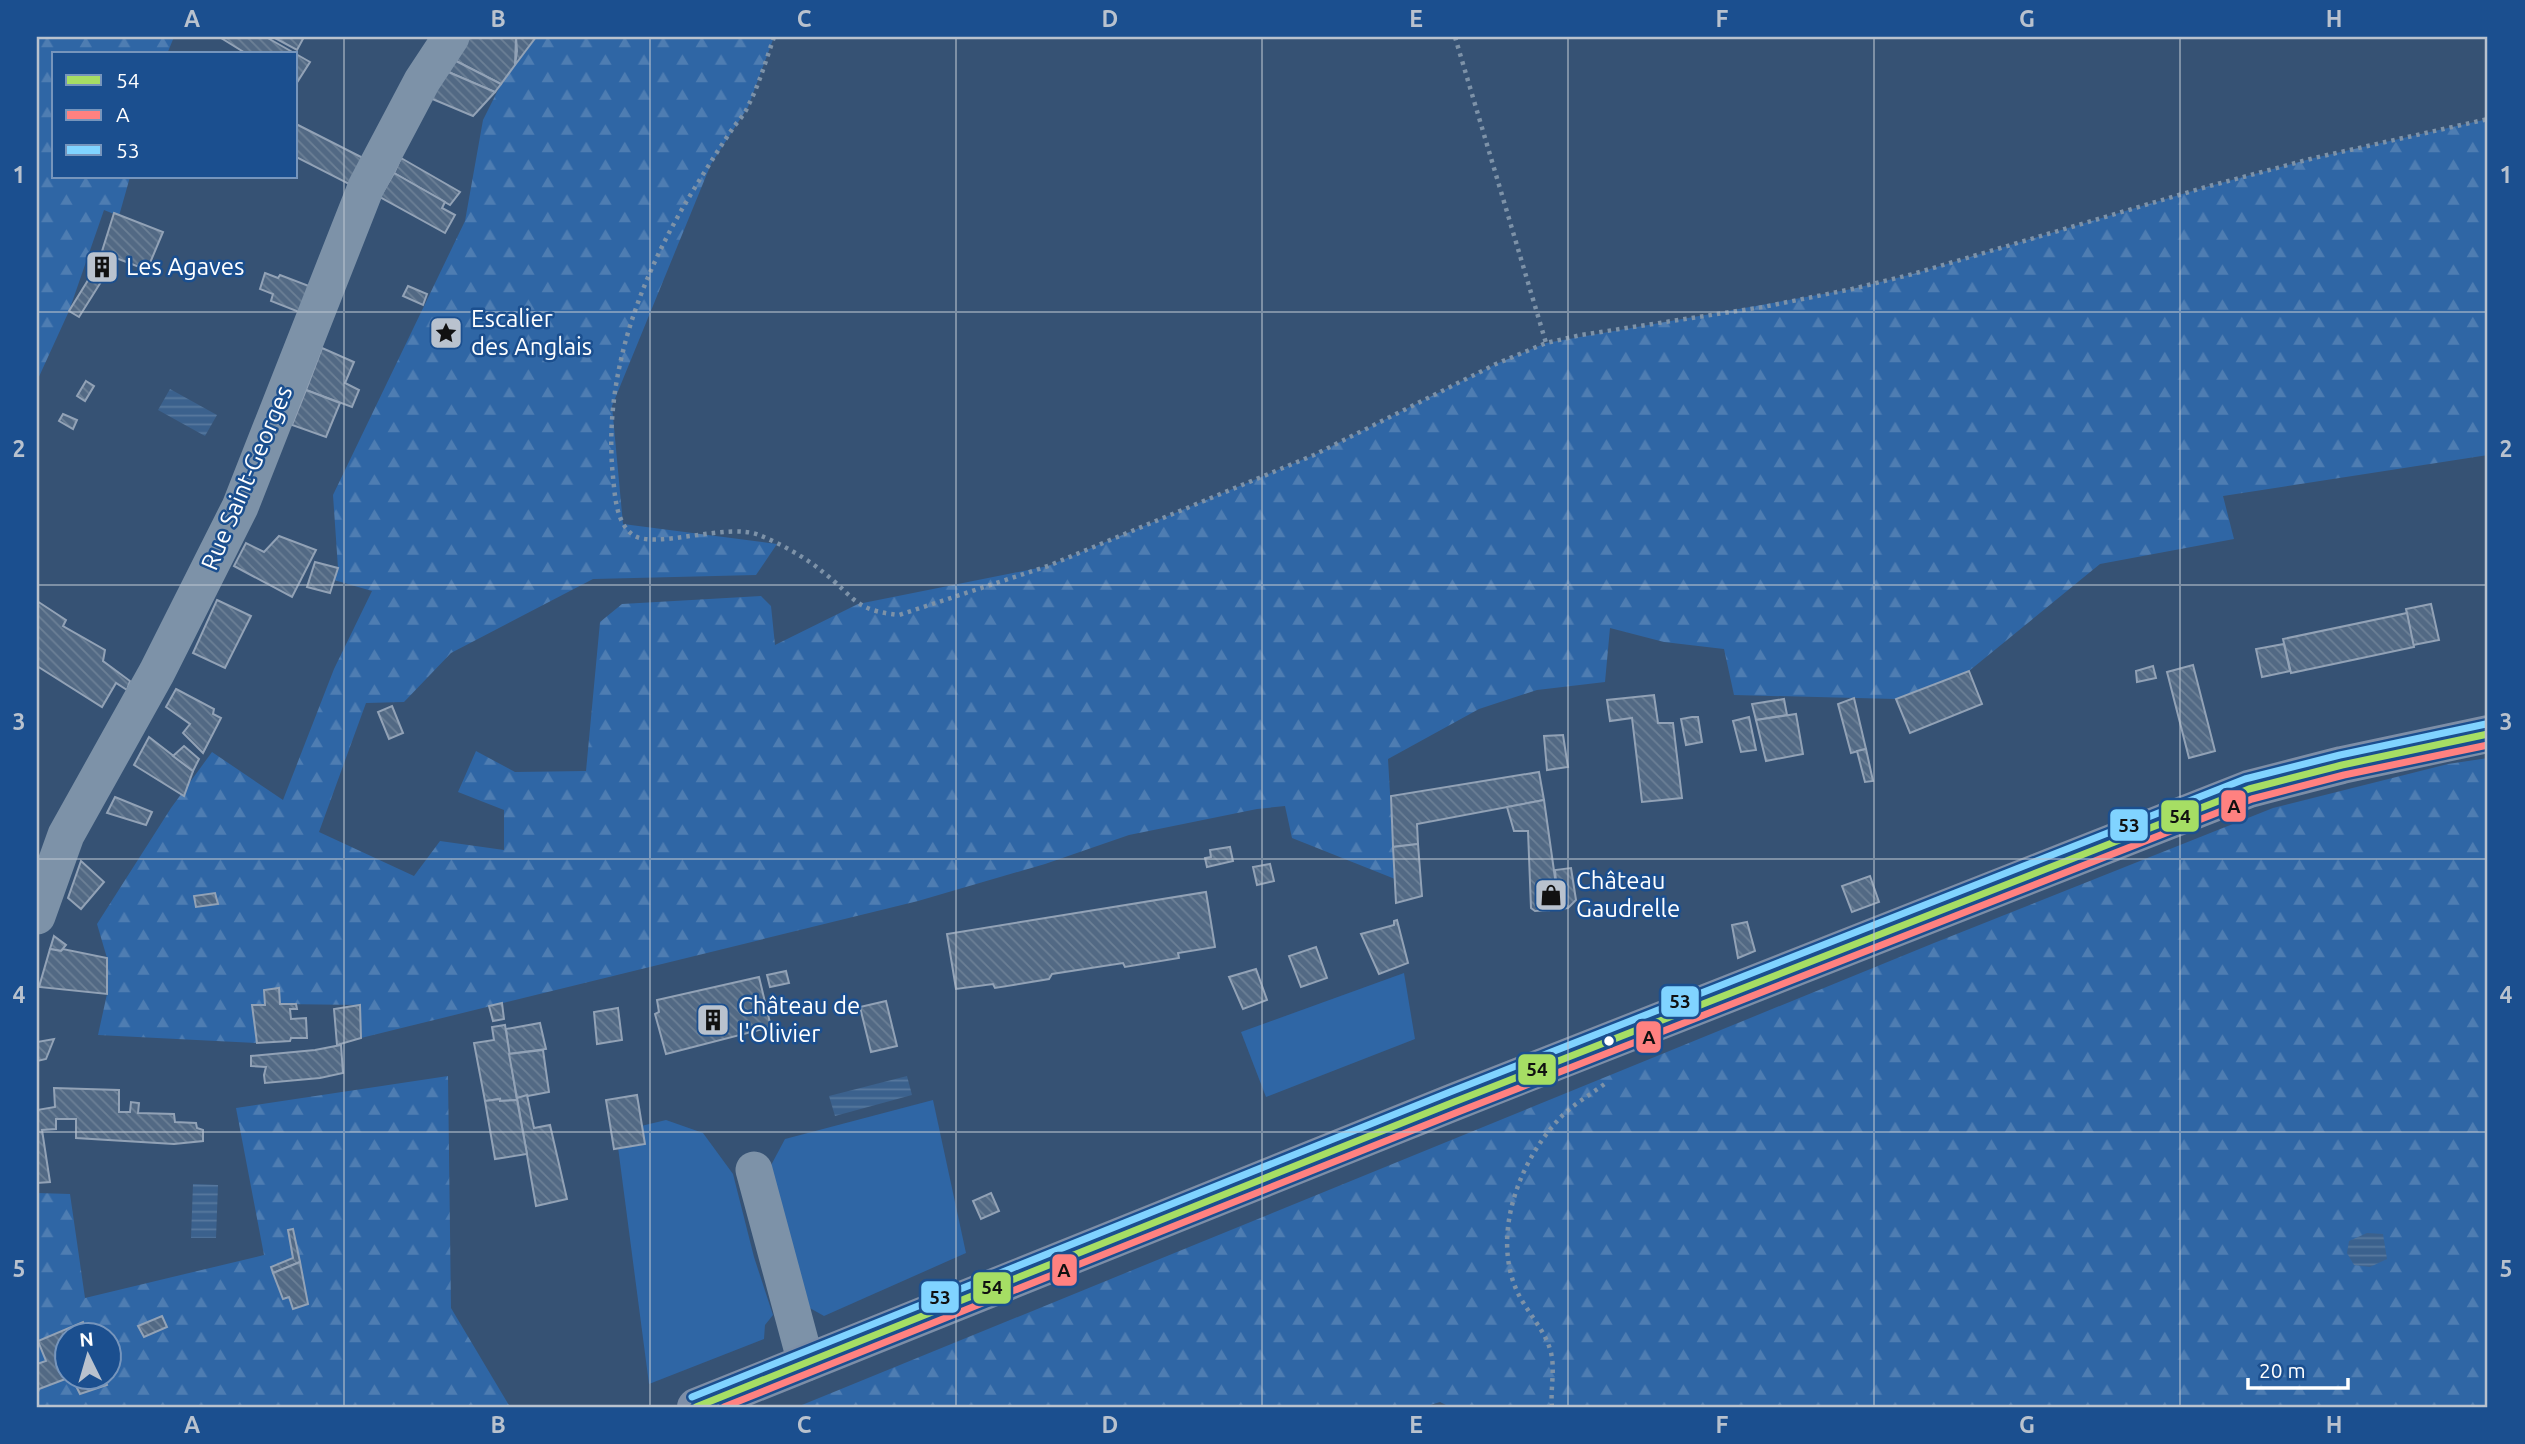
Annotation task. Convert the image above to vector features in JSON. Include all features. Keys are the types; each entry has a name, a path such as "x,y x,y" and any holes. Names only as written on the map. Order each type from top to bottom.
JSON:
{"main road":[{"path":"696,1407 1454,1102 2249,789 2342,765 2488,734"}],"street":[{"name":"Rue Saint-Georges","path":"37,916 66,835 157,671 240,507 366,187 422,81 451,37"},
{"path":"754,1170 806,1363"}],"path":[{"path":"774,37 748,107 685,205 648,274 626,337 612,406 611,461 615,500 623,524 634,536 649,540 730,531 756,534 823,572 858,604 877,612 899,615 1048,566 1314,456 1496,364 1546,343 1581,335 1763,307 1852,289 1913,274 2206,187 2314,158 2488,119"},
{"path":"1455,37 1546,343"},
{"path":"1552,1407 1553,1363 1550,1349 1544,1333 1516,1289 1510,1268 1508,1221 1514,1192 1538,1146 1562,1116 1611,1080"}],"green space":[{"path":"37,37 174,37 168,52 52,52 52,178 130,178 119,216 104,210 69,311 37,381"},
{"path":"536,37 774,37 748,107 711,164 612,406 623,524 777,544 756,575 593,579 451,653 404,702 366,703 319,832 414,876 440,841 504,850 504,810 458,792 476,751 515,772 586,771 600,622 622,604 761,596 771,606 775,645 858,604 1048,566 1314,455 1496,364 1546,343 1852,289 1913,274 2206,187 2314,158 2488,119 2488,455 2223,496 2234,539 2100,564 1969,671 1896,699 1734,695 1724,649 1664,642 1610,628 1605,682 1537,690 1479,709 1388,759 1395,879 1292,838 1285,806 1257,809 1129,835 1045,864 918,901 361,1038 360,1005 280,1004 279,988 264,990 265,1005 253,1006 257,1043 98,1035 107,994 107,958 97,924 171,808 212,752 283,800 334,669 372,591 334,580 338,568 333,495 465,221 483,120 501,84"},
{"path":"2488,758 2488,1407 1450,1407 1440,1402 1424,1407 797,1407 1934,943 2273,808 2448,764"},
{"path":"1404,973 1415,1039 1266,1097 1241,1032"},
{"path":"448,1076 451,1308 510,1407 37,1407 37,1193 70,1194 85,1298 264,1255 236,1108"},
{"path":"933,1100 966,1253 824,1316 808,1307 769,1169 785,1139"},
{"path":"666,1120 703,1133 733,1174 754,1257 773,1315 765,1325 764,1339 649,1384 616,1132"}],"shaded area":[{"path":"170,389 217,415 205,436 158,410"},
{"path":"907,1076 912,1095 835,1116 829,1096"},
{"path":"193,1184 218,1185 216,1238 191,1238"},
{"path":"2367,1233 2383,1234 2387,1259 2370,1267 2354,1265 2347,1253 2349,1241"}],"building":[{"path":"266,37 292,52 244,52 221,38"},
{"path":"273,37 304,37 297,50"},
{"path":"470,37 516,37 515,65 501,84 454,60"},
{"path":"516,37 536,37 515,65 517,51"},
{"path":"298,55 310,62 298,81"},
{"path":"454,60 501,84 495,92 446,71"},
{"path":"446,71 495,92 473,116 430,98"},
{"path":"298,125 363,158 349,184 298,158"},
{"path":"401,158 460,192 450,205 394,173"},
{"path":"394,173 445,202 442,208 455,215 445,233 380,197"},
{"name":"Les Agaves","path":"114,213 163,232 147,270 116,258 79,317 69,311 98,264"},
{"path":"265,273 278,278 280,275 309,286 299,312 271,301 273,294 260,289"},
{"path":"408,286 427,294 423,305 403,296"},
{"path":"322,348 354,362 345,383 359,390 352,407 306,390"},
{"path":"86,381 94,386 85,401 77,396"},
{"path":"306,390 340,403 326,437 292,425"},
{"path":"63,414 77,420 73,429 59,421"},
{"path":"279,536 316,550 292,597 234,566 246,543 264,552"},
{"path":"315,562 338,568 330,593 307,587"},
{"path":"217,600 251,616 225,668 193,653"},
{"path":"37,601 66,620 63,626 105,650 103,661 130,681 127,690 116,683 102,707 37,666"},
{"path":"2431,604 2439,640 2413,645 2406,609"},
{"path":"2407,613 2414,647 2291,673 2283,639"},
{"path":"2284,644 2290,671 2262,677 2256,649"},
{"path":"2193,665 2215,751 2189,758 2167,672"},
{"path":"2153,666 2156,678 2137,682 2136,671"},
{"path":"1969,671 1982,704 1910,733 1896,699"},
{"path":"176,689 214,709 213,714 221,718 203,753 183,733 190,724 166,707"},
{"path":"1654,695 1658,723 1673,723 1682,798 1642,802 1632,718 1610,721 1607,700"},
{"path":"1854,698 1866,749 1851,753 1838,704"},
{"path":"1784,699 1787,715 1756,720 1752,704"},
{"path":"392,706 403,733 389,739 378,712"},
{"path":"1796,714 1803,754 1766,761 1756,720"},
{"path":"1698,717 1702,742 1686,745 1681,719"},
{"path":"1749,717 1756,750 1741,752 1733,721"},
{"path":"1563,735 1568,767 1547,770 1544,736"},
{"path":"149,737 193,771 184,796 134,765"},
{"path":"184,746 199,759 193,771 173,756"},
{"path":"1866,749 1873,781 1865,782 1857,751"},
{"path":"1539,772 1544,800 1417,824 1418,844 1393,847 1391,796"},
{"path":"115,797 152,812 146,825 107,813"},
{"path":"1544,800 1557,892 1550,910 1535,911 1531,908 1528,831 1514,831 1507,807"},
{"path":"1418,844 1422,896 1396,903 1393,847"},
{"path":"1230,847 1233,861 1207,867 1205,858 1211,857 1210,850"},
{"path":"81,861 104,882 81,909 68,898"},
{"path":"1270,864 1274,881 1257,885 1253,867"},
{"path":"1571,868 1576,900 1568,908 1550,910 1557,892 1555,870"},
{"path":"1870,876 1879,902 1852,912 1842,886"},
{"path":"1206,892 1215,947 1178,953 1179,958 1125,967 1123,963 1052,974 1049,979 995,988 993,984 956,989 947,934"},
{"path":"215,893 218,904 196,907 194,896"},
{"path":"1397,920 1408,963 1379,974 1361,934 1394,925"},
{"path":"1747,922 1755,951 1738,958 1732,925"},
{"path":"54,936 66,945 61,951 50,949"},
{"path":"1316,947 1327,978 1301,987 1289,956"},
{"path":"50,949 107,958 107,994 39,987"},
{"path":"1256,969 1267,1000 1243,1009 1229,977"},
{"path":"786,971 789,983 770,987 767,975"},
{"name":"Château de l'Olivier","path":"759,977 771,1027 666,1054 655,1014 659,1012 657,1000"},
{"path":"279,988 280,1004 296,1004 297,1009 290,1009 291,1019 306,1018 307,1038 257,1043 252,1005 265,1005 264,990"},
{"path":"886,1001 897,1046 871,1052 860,1007"},
{"path":"502,1003 504,1019 493,1021 489,1006"},
{"path":"360,1005 361,1038 337,1045 334,1009"},
{"path":"618,1008 622,1040 597,1044 594,1012"},
{"path":"540,1023 546,1049 509,1054 506,1029"},
{"path":"505,1025 517,1100 485,1101 474,1043 494,1040 492,1027"},
{"path":"54,1039 46,1059 37,1061 37,1042"},
{"path":"341,1045 343,1073 265,1083 266,1067 251,1066 251,1056"},
{"path":"543,1050 549,1092 517,1098 509,1054"},
{"path":"54,1088 119,1090 119,1112 130,1112 131,1102 139,1103 138,1113 174,1114 175,1122 196,1123 197,1128 203,1130 203,1141 174,1144 76,1138 76,1119 56,1119 56,1129 42,1130 50,1182 37,1183 37,1110 55,1107"},
{"path":"527,1095 534,1128 550,1125 567,1199 536,1206 517,1098"},
{"path":"637,1095 645,1144 614,1149 606,1100"},
{"path":"517,1100 527,1154 495,1159 485,1101"},
{"path":"991,1193 999,1211 981,1219 973,1201"},
{"path":"293,1229 300,1262 273,1273 271,1267 293,1258 288,1230"},
{"path":"300,1262 308,1304 293,1309 289,1297 283,1299 273,1273"},
{"path":"162,1316 167,1327 144,1337 138,1326"},
{"path":"52,1335 52,1384 39,1389 37,1395 37,1364 46,1361 38,1341"}],"transit line":[{"name":"53","path":"692,1397 1450,1092 2245,779 2340,755 2486,724"},
{"name":"54","path":"696,1407 1454,1102 2249,789 2342,765 2488,734"},
{"name":"A","path":"724,1407 1458,1112 2252,799 2344,775 2488,745"}],"place":[{"name":"Les Agaves","path":"102,267"},
{"name":"Escalier des Anglais","path":"446,333"},
{"name":"Château Gaudrelle","path":"1551,895"},
{"name":"Château de l'Olivier","path":"713,1020"}]}
